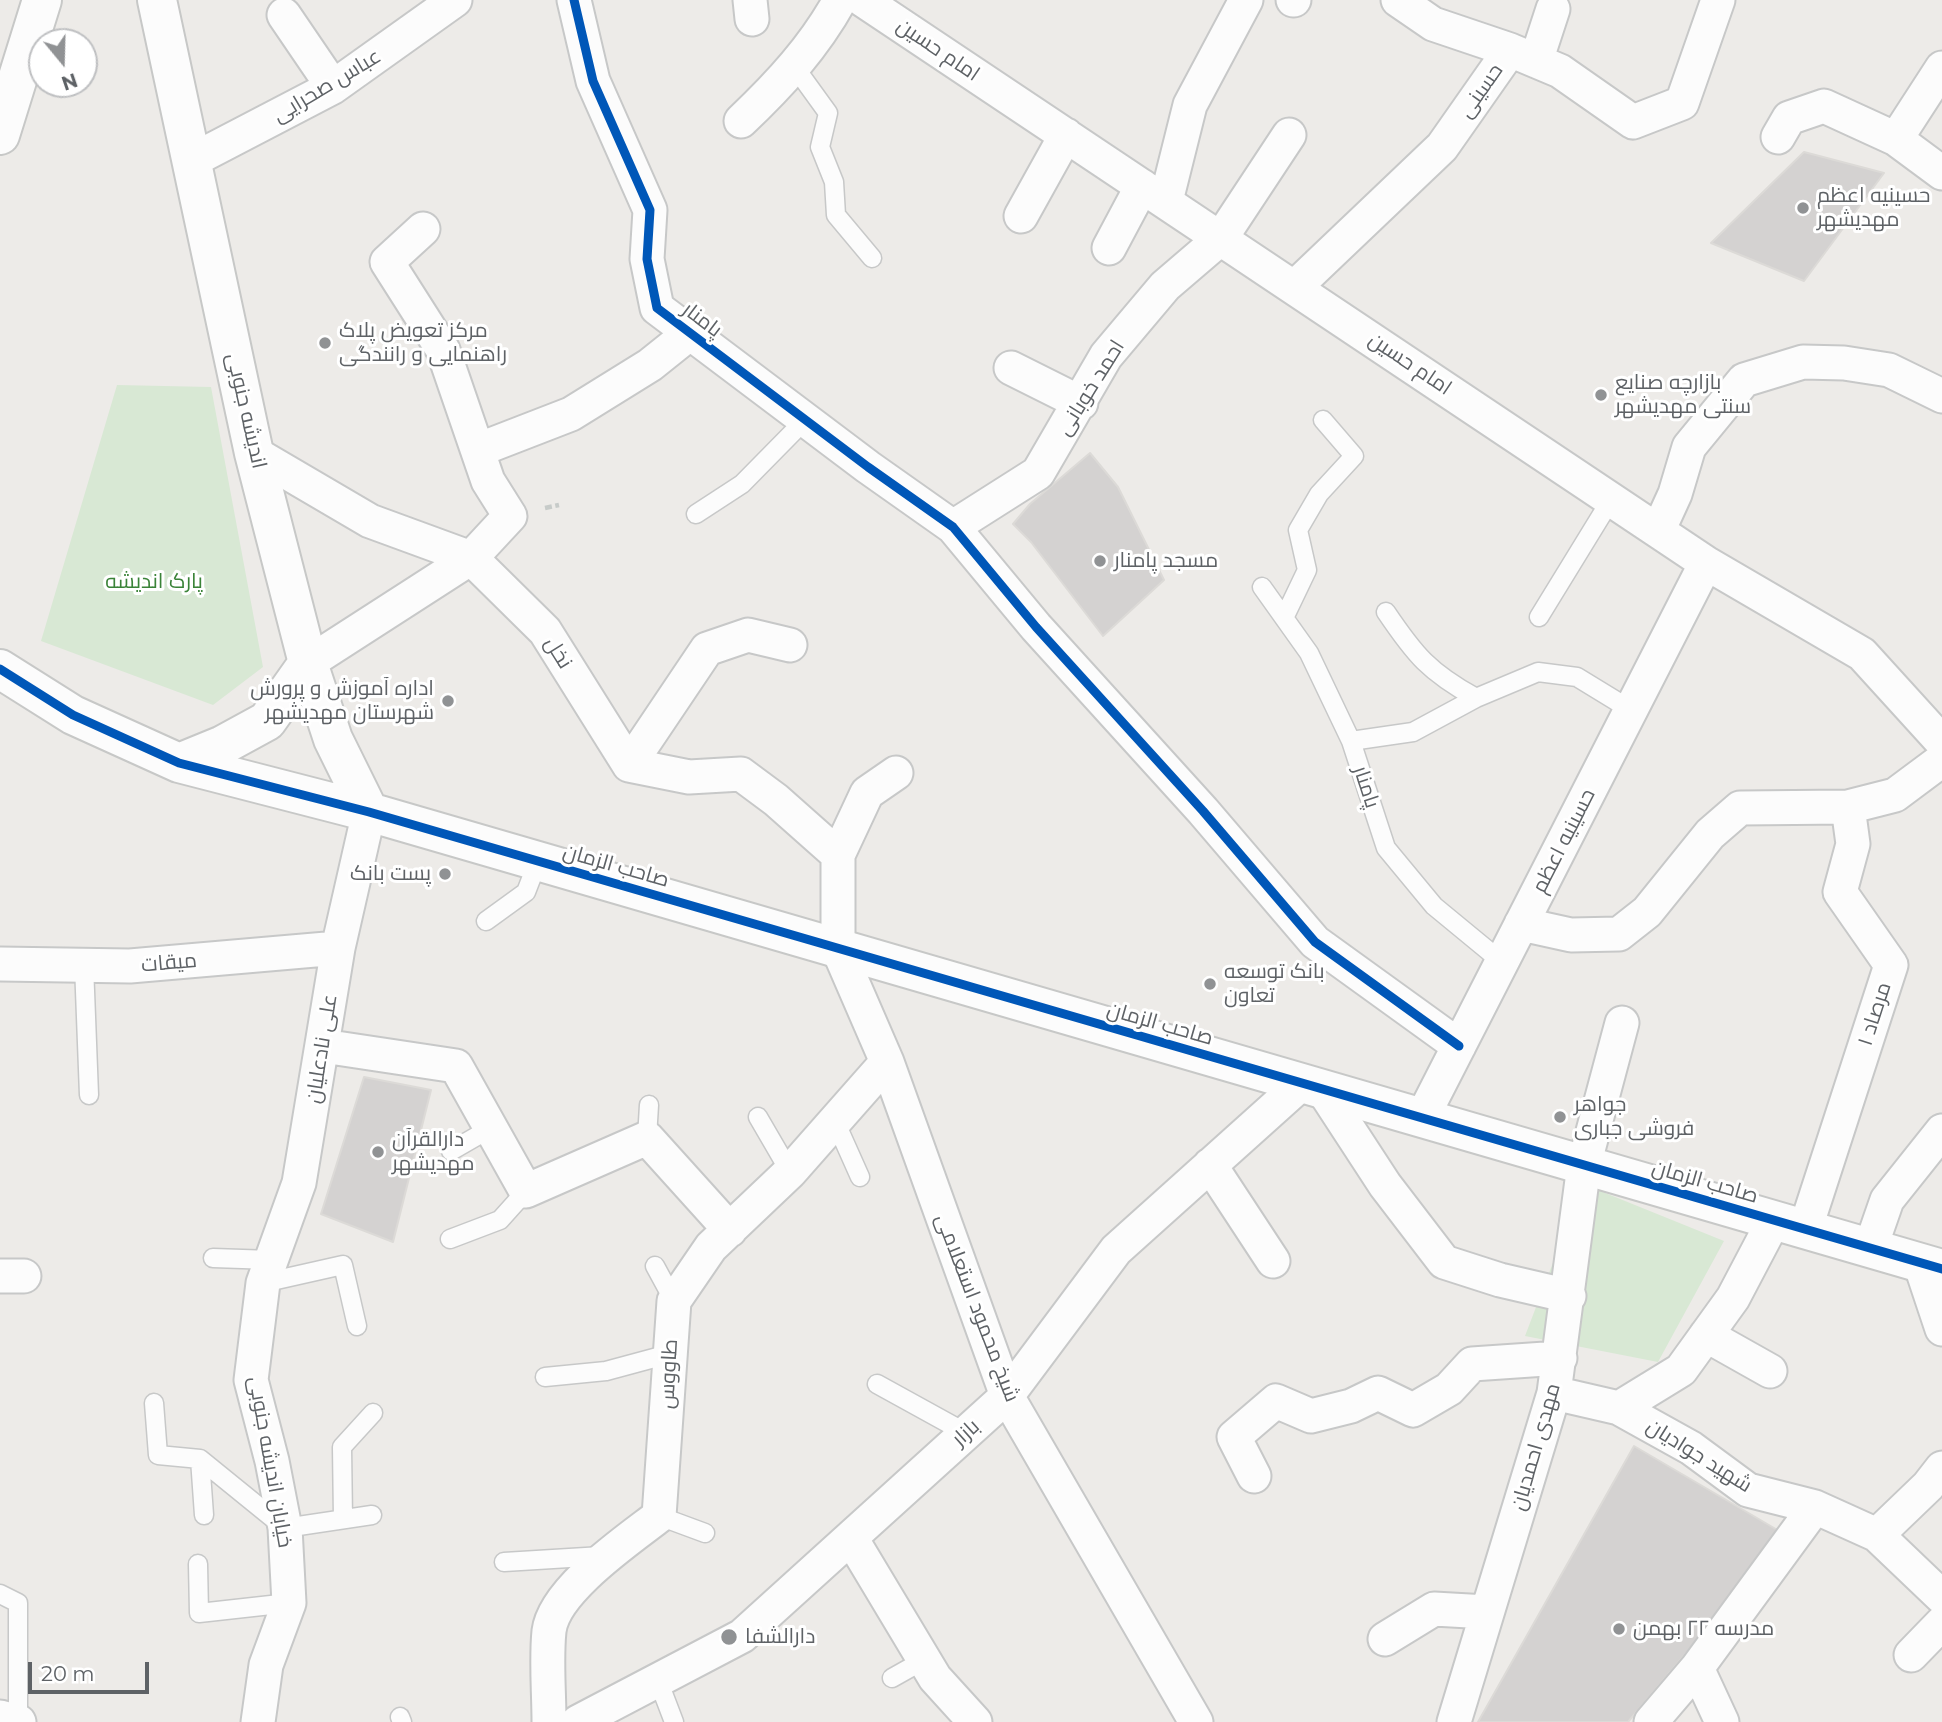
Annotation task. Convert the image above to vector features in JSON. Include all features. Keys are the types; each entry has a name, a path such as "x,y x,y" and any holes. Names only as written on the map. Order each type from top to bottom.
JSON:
{"street":[{"path":"0,135 42,0"},
{"name":"اندیشه جنوبی","path":"157,0 254,453 308,663 332,740 369,812"},
{"name":"عباس صحرایی","path":"191,161 333,87 455,0"},
{"name":"پامنار","path":"575,0 593,81 650,210 647,258 657,308 953,527 1036,627 1203,811 1315,942 1459,1046"},
{"path":"741,121 822,33 840,0"},
{"name":"امام حسین","path":"863,0 1659,529 1706,563 1863,654 1942,742"},
{"path":"1109,248 1154,193 1190,105 1246,0"},
{"path":"1398,0 1433,24 1523,56 1553,9"},
{"name":"حسینی","path":"1295,287 1442,147 1523,56 1560,71 1633,122 1682,103 1718,0"},
{"path":"284,15 333,87"},
{"path":"1896,139 1942,68"},
{"path":"1778,137 1789,118 1824,106 1896,139 1942,173"},
{"path":"1021,216 1066,135"},
{"name":"احمد خوبانی","path":"953,527 1038,473 1114,346 1165,286 1221,238 1289,135"},
{"path":"179,763 223,746 267,721 308,663 471,558 510,516 488,481 443,350 387,262 423,229"},
{"path":"478,450 571,414 650,365 690,332"},
{"path":"1659,529 1675,494 1689,447 1744,380 1803,362 1844,363 1889,370 1942,396"},
{"path":"1011,368 1081,404"},
{"name":"نخل","path":"254,453 370,522 471,558 545,631 629,765"},
{"name":"حسینیه اعظم","path":"1422,1118 1706,563"},
{"path":"790,645 748,635 707,649 629,765 689,778 741,774 776,800 838,855"},
{"name":"صاحب الزمان","path":"0,669 73,715 179,763 369,812 1931,1266"},
{"path":"1521,924 1571,935 1619,934 1647,912 1710,834 1740,808 1848,807 1895,795 1942,760"},
{"path":"838,949 838,855 867,793 896,773"},
{"name":"مرصاد ۱","path":"1789,1225 1891,965 1840,892 1853,844 1848,807"},
{"name":"علی نادعلیان","path":"267,1271 299,1183 338,948 369,812"},
{"name":"میقات","path":"0,964 130,966 338,948"},
{"name":"شیخ محمود استعلامی","path":"838,949 887,1062 1007,1396 1196,1722"},
{"name":"مهدی احمدیان","path":"1454,1722 1554,1393 1569,1296 1584,1165 1622,1023"},
{"path":"323,1046 456,1066 526,1191 647,1138 730,1230"},
{"name":"طاووس","path":"659,1516 674,1301 711,1247 790,1172 887,1062"},
{"path":"1313,1086 1444,1262 1500,1280 1569,1296"},
{"name":"بازار","path":"578,1722 742,1636 1007,1396 1116,1250 1210,1165 1313,1086"},
{"path":"1870,1249 1886,1200 1939,1139"},
{"path":"1210,1165 1273,1261"},
{"path":"1619,1408 1681,1370 1789,1225"},
{"path":"1931,1266 1942,1329"},
{"name":"خیابان اندیشه جنوبی","path":"258,1722 266,1665 289,1603 285,1528 272,1461 251,1380 267,1271"},
{"path":"1706,1335 1770,1371"},
{"path":"1254,1476 1234,1437 1276,1401 1311,1416 1351,1406 1378,1393 1413,1410 1449,1389 1472,1364 1560,1358"},
{"name":"شهید جوادیان","path":"1554,1393 1619,1408 1691,1448 1748,1490 1815,1507 1877,1535 1942,1597"},
{"path":"1877,1535 1937,1485"},
{"path":"1651,1722 1697,1668 1815,1507"},
{"path":"549,1722 550,1628 565,1598 609,1555 659,1516"},
{"path":"851,1538 935,1678 975,1722"},
{"path":"1385,1639 1434,1609 1487,1612"},
{"path":"1911,1655 1942,1623"},
{"path":"1697,1668 1722,1722"},
{"path":"0,1717 18,1722"}],"lane":[{"path":"794,66 828,113 820,147 834,182 836,215 872,258"},
{"path":"696,514 742,484 805,420"},
{"path":"1284,618 1307,570 1298,530 1319,494 1354,456 1323,420"},
{"path":"1539,617 1612,498"},
{"name":"پامنار","path":"1262,587 1309,653 1351,741 1385,848 1434,906 1502,962"},
{"path":"1386,611 1416,656 1440,679 1476,698"},
{"path":"1351,741 1413,732 1476,698 1538,672 1577,677 1631,710"},
{"path":"486,921 526,892 538,861"},
{"path":"84,965 89,1095"},
{"path":"647,1138 649,1105"},
{"path":"758,1117 790,1172"},
{"path":"835,1121 860,1177"},
{"path":"451,1151 491,1128"},
{"path":"450,1240 500,1220 526,1191"},
{"path":"213,1258 267,1271 343,1265 357,1326"},
{"path":"655,1266 674,1301"},
{"path":"545,1377 606,1371 669,1354"},
{"path":"877,1384 966,1433"},
{"path":"154,1403 158,1455 200,1459 285,1528 372,1515"},
{"path":"343,1519 342,1447 373,1413"},
{"path":"200,1459 204,1515"},
{"path":"659,1516 705,1534"},
{"path":"505,1562 609,1555"},
{"path":"198,1564 199,1613 289,1603"},
{"path":"0,1594 18,1603 18,1722"},
{"path":"892,1678 924,1660"},
{"path":"658,1680 674,1722"}],"green space":[{"name":"پارک اندیشه","path":"117,385 211,387 263,667 213,705 41,641"},
{"path":"1583,1184 1724,1241 1658,1362 1525,1336"}],"building":[{"name":"حسینیه اعظم مهدیشهر","path":"1804,152 1884,173 1804,281 1711,243"},
{"name":"مسجد پامنار","path":"1090,453 1118,487 1164,580 1103,636 1031,542 1013,524 1030,504"},
{"name":"دارالقرآن مهدیشهر","path":"364,1077 431,1090 393,1242 321,1214"},
{"name":"مدرسه ۲۲ بهمن","path":"1634,1446 1786,1535 1628,1722 1478,1722"}],"cycle path":[{"path":"574,0 593,81 650,210 647,259 657,308 868,467 953,527 1036,627 1203,811 1315,942 1459,1046"},
{"path":"0,669 73,715 179,763 369,812 1942,1269"}],"place":[{"name":"حسینیه اعظم مهدیشهر","path":"1803,208"},
{"name":"مرکز تعویض پلاک راهنمایی و رانندگی","path":"325,343"},
{"name":"بازارچه صنایع سنتی مهدیشهر","path":"1601,395"},
{"name":"مسجد پامنار","path":"1100,561"},
{"name":"اداره آموزش و پرورش شهرستان مهدیشهر","path":"448,701"},
{"name":"پست بانک","path":"445,874"},
{"name":"بانک توسعه تعاون","path":"1210,984"},
{"name":"جواهر فروشی جباری","path":"1560,1117"},
{"name":"دارالقرآن مهدیشهر","path":"378,1152"},
{"name":"مدرسه ۲۲ بهمن","path":"1619,1629"},
{"name":"دارالشفا","path":"729,1637"}]}
